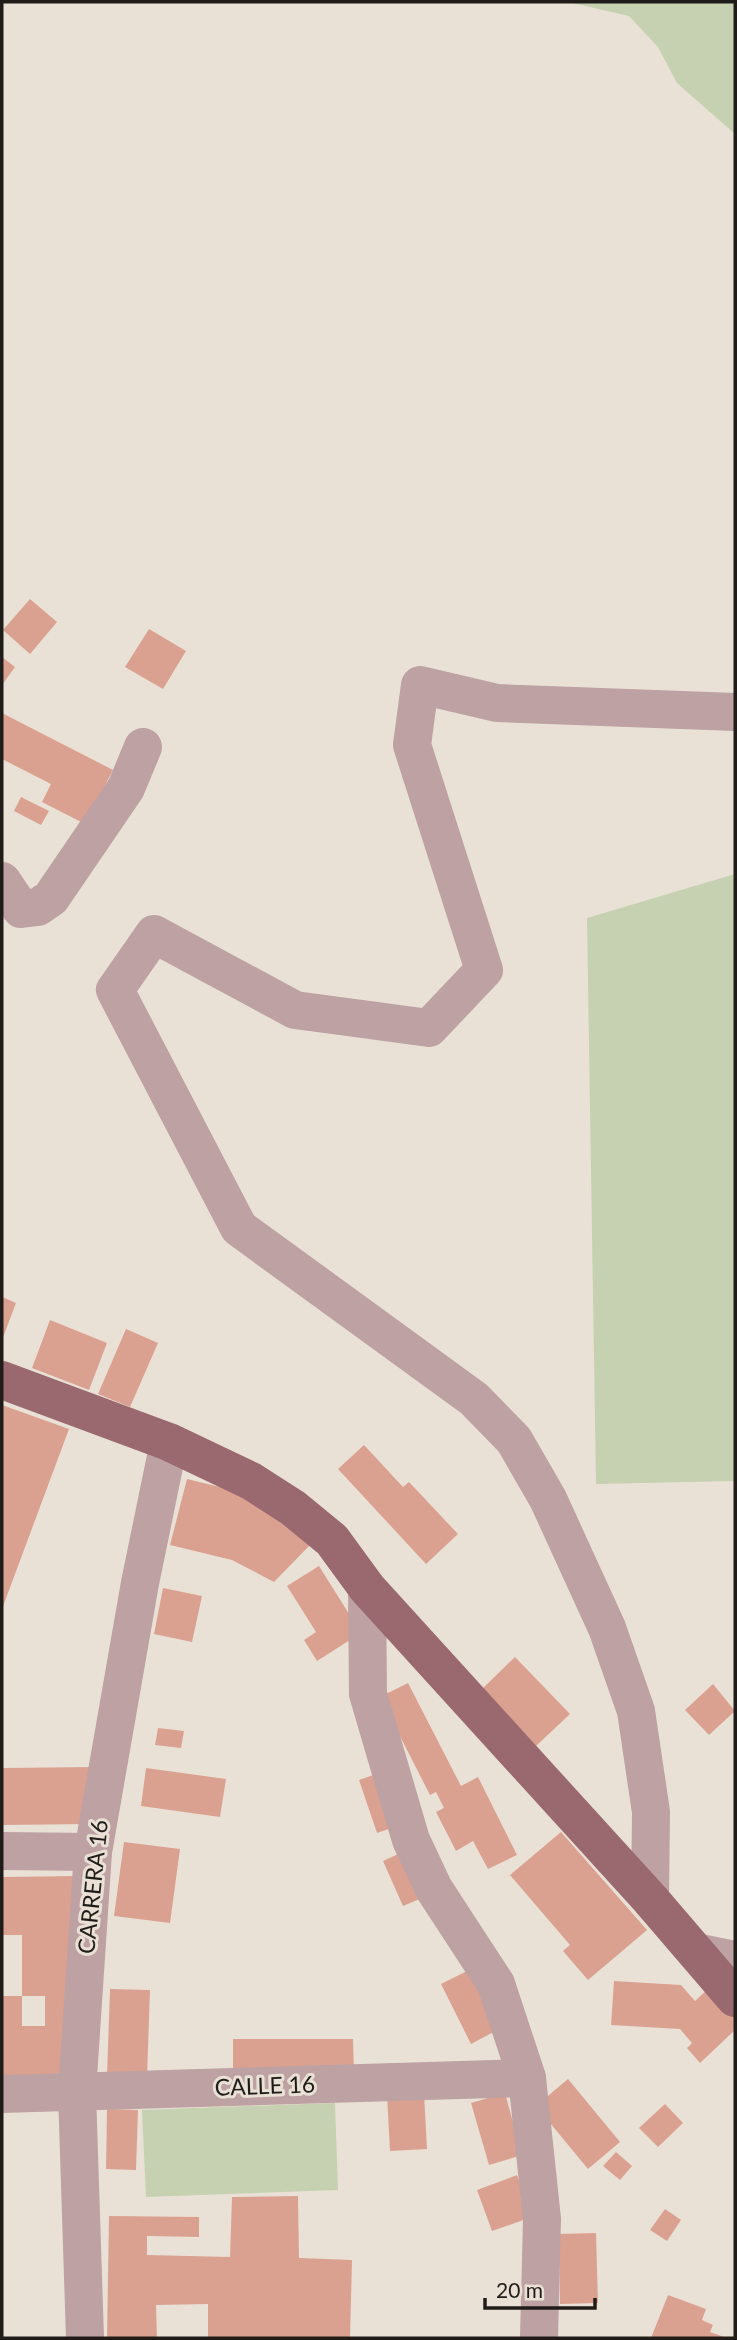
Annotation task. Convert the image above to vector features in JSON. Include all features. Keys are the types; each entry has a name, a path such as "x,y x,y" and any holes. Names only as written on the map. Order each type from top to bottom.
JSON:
{"main road":[{"path":"2,1380 169,1442 251,1481 293,1508 331,1540 367,1588 650,1899 735,1998"}],"street":[{"path":"650,1899 651,1812 636,1711 607,1628 548,1499 514,1440 474,1399 239,1228 116,990 154,934 295,1010 429,1028 484,970 412,746 420,685 497,704 735,712"},
{"path":"2,881 21,909 38,907 51,898 126,788 143,747"},
{"name":"CARRERA 16","path":"85,2338 77,2092 93,1852 140,1583 169,1442"},
{"path":"367,1588 368,1694 411,1839 434,1889 496,1984 527,2078 542,2219 539,2338"},
{"path":"2,1851 93,1852"},
{"path":"696,1952 735,1960"},
{"name":"CALLE 16","path":"2,2094 527,2078"}],"green space":[{"path":"568,2 735,2 735,134 677,83 658,47 629,16"},
{"path":"735,874 735,1481 596,1484 587,918"},
{"path":"335,2103 338,2190 146,2197 142,2110"}],"building":[{"path":"30,599 57,622 30,654 3,630"},
{"path":"149,629 186,651 163,689 125,667"},
{"path":"2,657 15,667 2,685"},
{"path":"2,713 113,770 85,824 42,802 51,784 2,759"},
{"path":"21,797 49,811 41,825 14,811"},
{"path":"2,1297 16,1303 2,1340"},
{"path":"50,1320 107,1343 89,1390 32,1368"},
{"path":"126,1329 158,1343 130,1407 98,1394"},
{"path":"2,1405 69,1429 2,1609"},
{"path":"364,1445 403,1487 409,1482 458,1534 426,1564 338,1469"},
{"path":"187,1479 249,1494 311,1544 274,1582 232,1560 170,1545"},
{"path":"319,1566 361,1633 317,1661 304,1640 316,1632 287,1586"},
{"path":"163,1588 202,1596 192,1642 154,1634"},
{"path":"515,1657 570,1714 536,1746 481,1690"},
{"path":"408,1683 461,1786 478,1777 517,1855 488,1869 473,1841 456,1851 436,1812 444,1808 436,1792 430,1795 380,1697"},
{"path":"713,1684 735,1711 709,1735 685,1710"},
{"path":"158,1728 184,1731 181,1748 155,1745"},
{"path":"93,1767 93,1824 2,1825 2,1768"},
{"path":"146,1768 226,1779 220,1817 141,1806"},
{"path":"382,1772 400,1825 377,1833 359,1780"},
{"path":"561,1832 647,1930 588,1980 563,1951 570,1945 510,1875"},
{"path":"124,1842 180,1849 170,1923 114,1916"},
{"path":"409,1849 429,1895 403,1906 383,1861"},
{"path":"79,1876 72,2078 2,2079 2,1996 22,1996 22,1935 2,1935 2,1877","holes":["22,1996 45,1996 45,2026 22,2026"]},
{"path":"473,1968 503,2027 471,2044 441,1984"},
{"path":"614,1981 681,1985 695,2001 710,1987 735,2014 735,2030 700,2063 687,2048 692,2043 680,2029 611,2025"},
{"path":"110,1989 150,1990 147,2077 107,2076"},
{"path":"233,2039 353,2039 354,2074 233,2074"},
{"path":"568,2079 620,2142 588,2169 536,2106"},
{"path":"424,2093 427,2149 390,2151 387,2095"},
{"path":"505,2093 522,2155 489,2165 471,2103"},
{"path":"665,2104 683,2123 658,2147 639,2128"},
{"path":"107,2109 138,2110 136,2170 106,2169"},
{"path":"616,2152 632,2166 620,2180 603,2166"},
{"path":"517,2175 532,2217 492,2231 477,2190"},
{"path":"298,2196 299,2258 352,2260 350,2338 208,2338 208,2304 156,2305 157,2338 107,2338 109,2216 199,2217 199,2237 147,2236 147,2255 230,2257 232,2197"},
{"path":"665,2209 681,2220 667,2241 650,2230"},
{"path":"596,2233 598,2303 560,2304 559,2234"},
{"path":"668,2295 706,2309 702,2320 713,2325 710,2332 727,2338 651,2338"}]}
